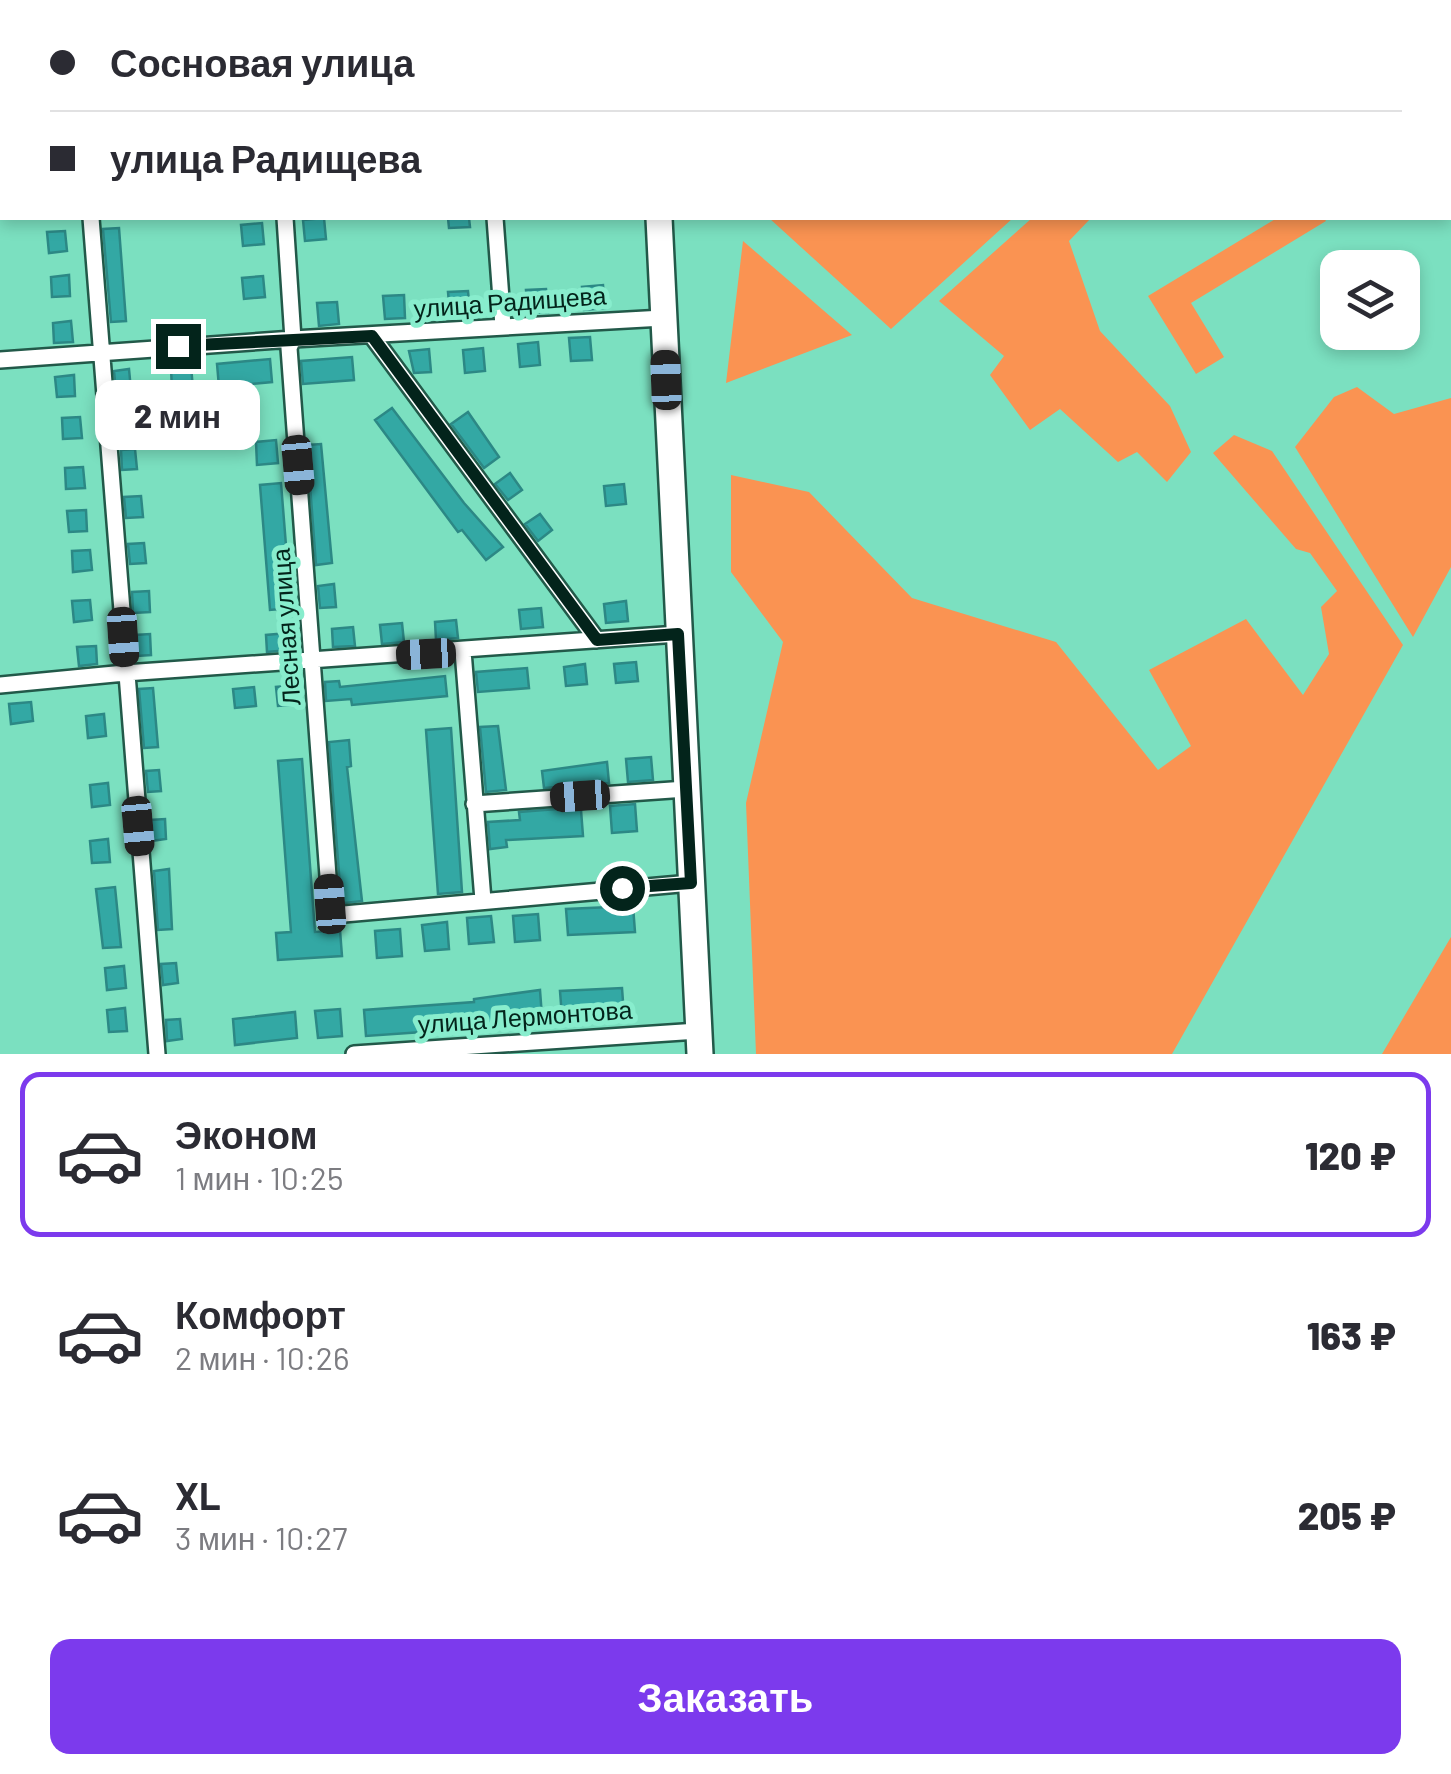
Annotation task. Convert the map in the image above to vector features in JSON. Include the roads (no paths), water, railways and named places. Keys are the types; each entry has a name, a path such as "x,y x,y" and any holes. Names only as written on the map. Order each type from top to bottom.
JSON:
{"highway":[{"path":"659,220 699,1043"}],"street":[{"path":"92,220 157,1054"},
{"name":"Лесная улица","path":"285,220 293,339 289,348 330,904 344,914 484,900"},
{"path":"495,220 504,326"},
{"name":"улица Радищева","path":"0,360 664,318"},
{"path":"372,336 597,640"},
{"path":"0,686 125,673 678,634"},
{"path":"463,651 484,900 691,883"},
{"path":"474,804 686,789"},
{"name":"улица Лермонтова","path":"354,1054 699,1043"}]}
